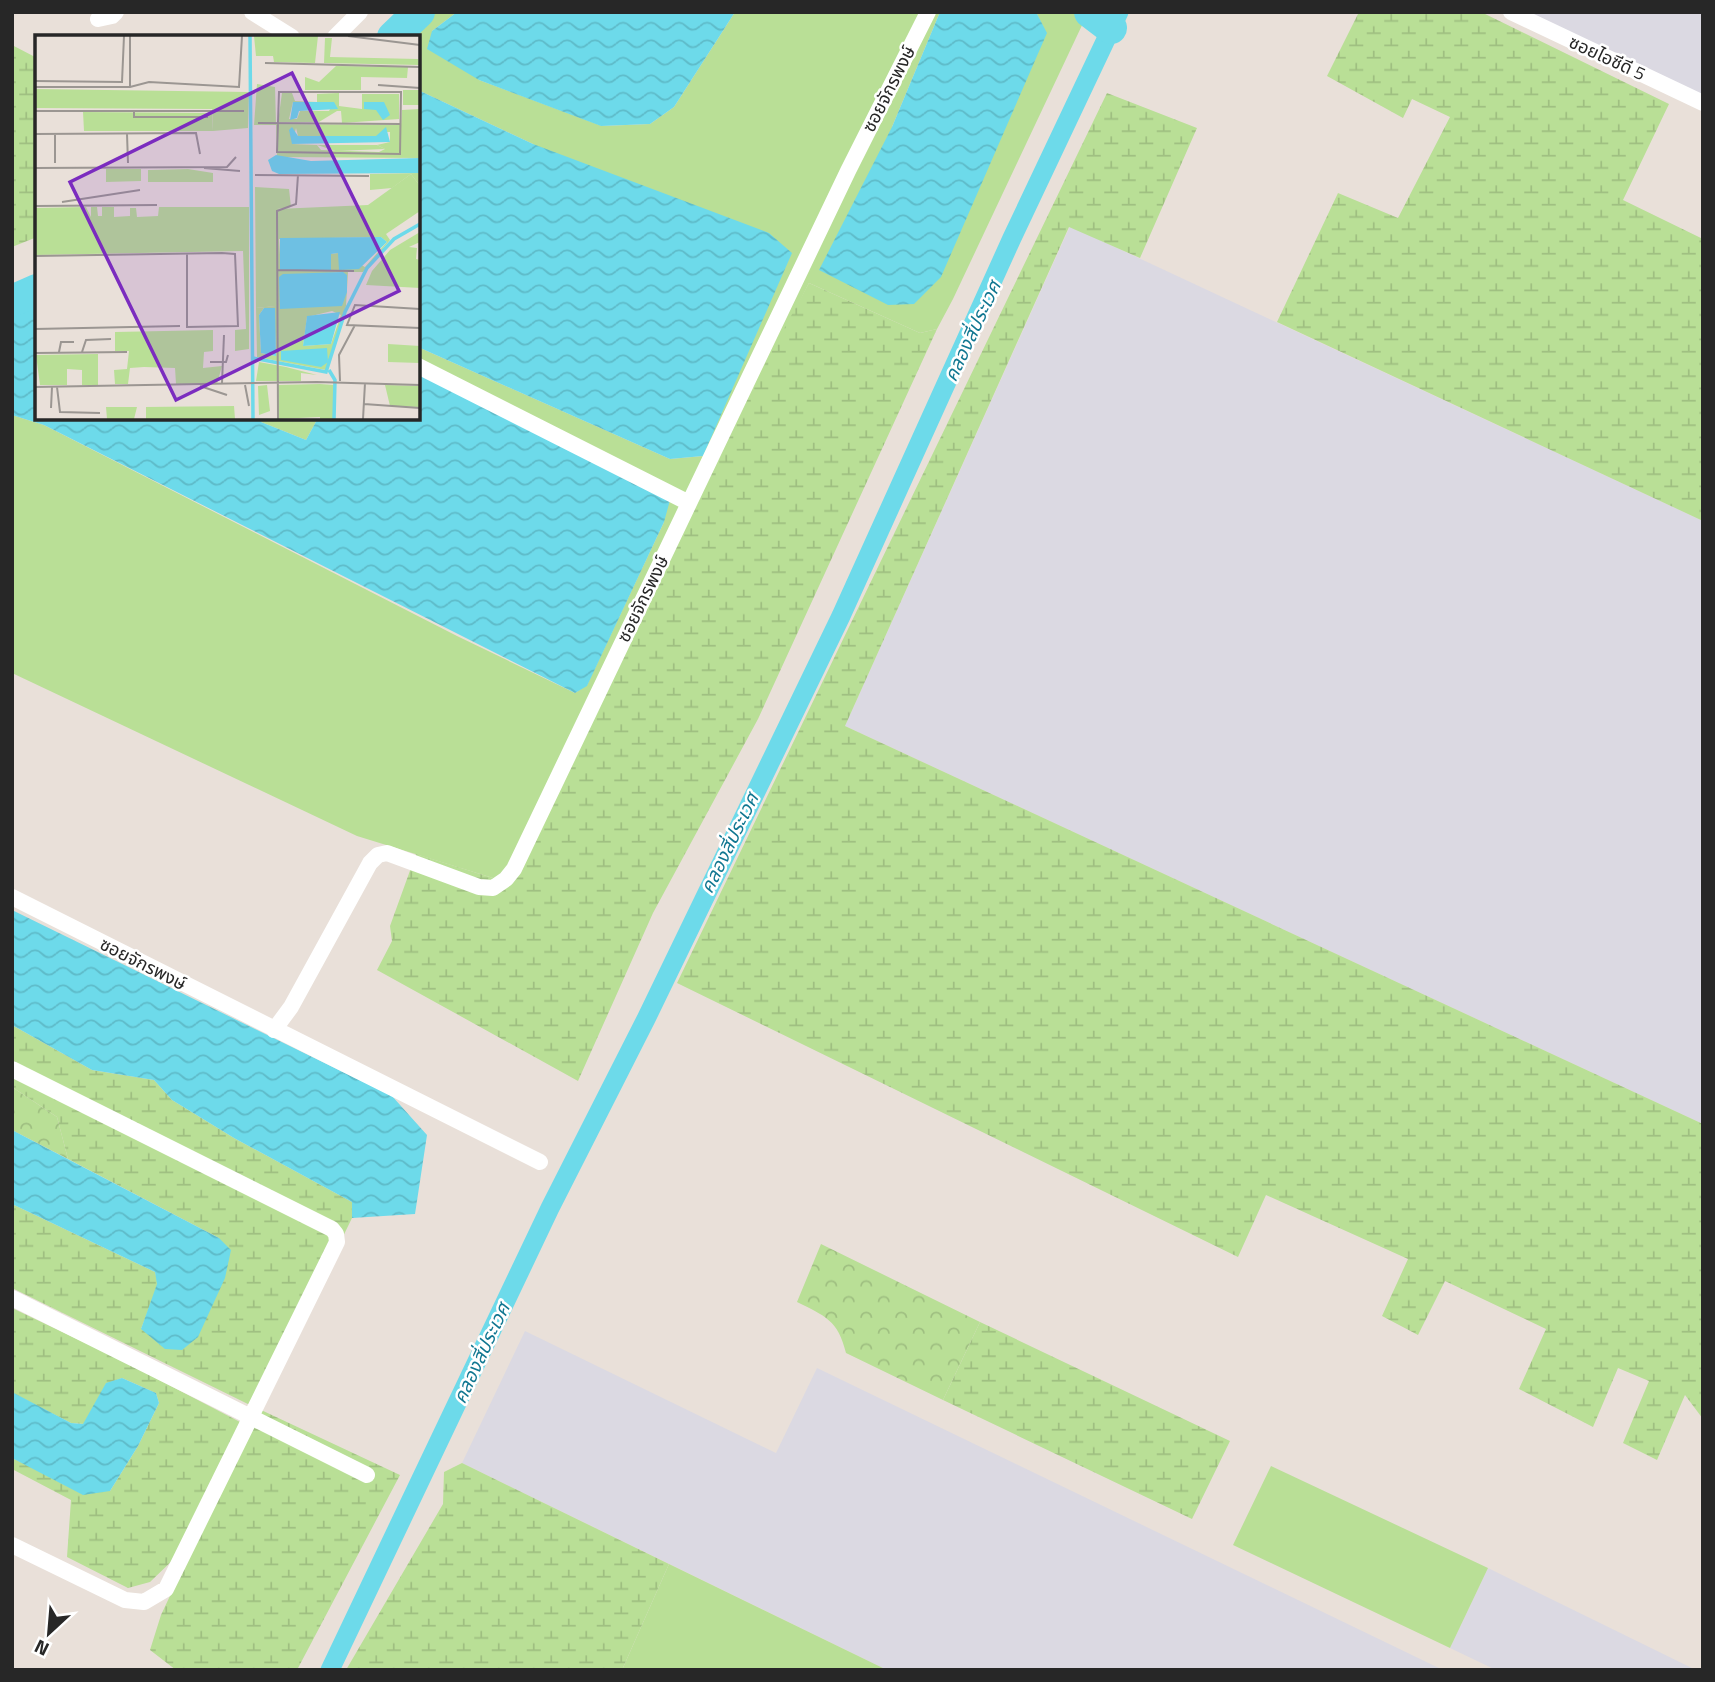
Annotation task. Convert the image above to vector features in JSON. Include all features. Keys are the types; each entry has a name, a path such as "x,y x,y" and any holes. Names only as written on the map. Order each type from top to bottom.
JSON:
{"street":[{"path":"98,19 112,16 116,12"},
{"path":"252,12 289,35"},
{"path":"337,35 360,12"},
{"name":"ซอยจักรพงษ์","path":"274,1030 292,1007 370,863 378,855 387,853 479,887 493,888 514,869 848,171 928,12"},
{"name":"ซอยไอซีดี 5","path":"1511,12 1703,103"},
{"path":"420,367 689,503"},
{"name":"ซอยจักรพงษ์","path":"12,897 540,1162"},
{"path":"12,1069 320,1223 336,1234 337,1242 166,1589 144,1602 125,1601 12,1545"},
{"path":"12,1298 367,1475"}],"shaded area":[{"path":"1521,12 1703,12 1703,96"},
{"path":"1070,226 1703,521 1703,1124 845,726"},
{"path":"525,1331 776,1453 817,1368 1443,1670 887,1670 462,1463"},
{"path":"1488,1568 1696,1670 1496,1670 1450,1648"}],"green space":[{"path":"427,12 457,12 432,31 479,80 602,126 650,124 674,107 735,12 940,12 892,127 1046,33 1036,12 1073,12 1084,21 937,329 920,333 809,283 506,882 357,836 12,673 12,415 44,425 457,636 575,693 587,685 664,522 420,370 420,348 670,459 703,456 533,144 420,91 420,35 406,35"},
{"path":"1359,12 1481,12 1669,104 1623,200 1703,239 1703,521 1277,322 1338,193 1398,218 1450,117 1412,99 1403,118 1327,76"},
{"path":"12,45 35,57 35,238 12,247"},
{"path":"1107,93 1197,128 1140,258 1069,227 845,726 1703,1124 1703,1419 1685,1395 1657,1460 1623,1443 1649,1381 1618,1368 1593,1427 1519,1389 1546,1329 1445,1281 1418,1335 1382,1316 1408,1259 1266,1195 1238,1257 677,983"},
{"path":"809,283 920,333 937,329 758,719 653,913 578,1081 377,970 392,941 390,926 416,854 506,882 689,503"},
{"path":"262,420 317,420 306,440"},
{"path":"12,1025 92,1070 154,1080 172,1100 234,1138 352,1202 352,1218 259,1409 400,1475 297,1670 176,1670 150,1650 161,1615 258,1409 12,1288 12,1204 155,1272 158,1284 141,1329 219,1238 68,1159 57,1117 12,1087"},
{"path":"12,1087 57,1117 68,1159 12,1130"},
{"path":"821,1244 980,1322 943,1400 846,1353 839,1333 829,1320 797,1302"},
{"path":"12,1308 115,1357 240,1422 176,1557 150,1582 128,1588 67,1557 71,1500 12,1469 12,1458 35,1469 110,1491 138,1446 159,1403 156,1393 122,1378 106,1384 84,1424 71,1423 16,1395 12,1392"},
{"path":"980,1322 1230,1441 1192,1519 943,1400"},
{"path":"462,1463 669,1564 622,1670 346,1670 443,1504 444,1472"},
{"path":"1271,1466 1488,1568 1450,1648 1233,1545"},
{"path":"669,1564 887,1670 622,1670"}],"water":[{"path":"457,12 735,12 674,107 650,124 601,126 479,80 427,49 432,31"},
{"path":"940,12 1036,12 1047,33 941,277 914,304 888,305 819,270 892,127"},
{"path":"420,91 533,144 769,233 792,253 703,456 670,459 420,348"},
{"path":"35,308 35,420 262,420 306,440 317,420 420,420 420,370 672,493 664,522 587,686 575,693 44,425 12,415 12,315"},
{"path":"12,910 392,1096 427,1135 415,1214 352,1218 352,1202 234,1138 172,1100 154,1080 92,1070 12,1025"},
{"path":"12,1130 219,1238 231,1250 225,1278 198,1337 182,1350 165,1349 141,1329 157,1284 155,1272 12,1204"},
{"path":"122,1378 156,1393 159,1403 138,1446 110,1491 83,1495 12,1458 12,1392 71,1423 83,1424 106,1383"}],"waterway":[{"path":"395,35 419,12"},
{"path":"1090,12 1111,28"},
{"name":"คลองสี่ประเวศ","path":"330,1670 550,1208 646,1019 841,616 1012,238 1119,12"},
{"path":"12,301 35,291"}]}
